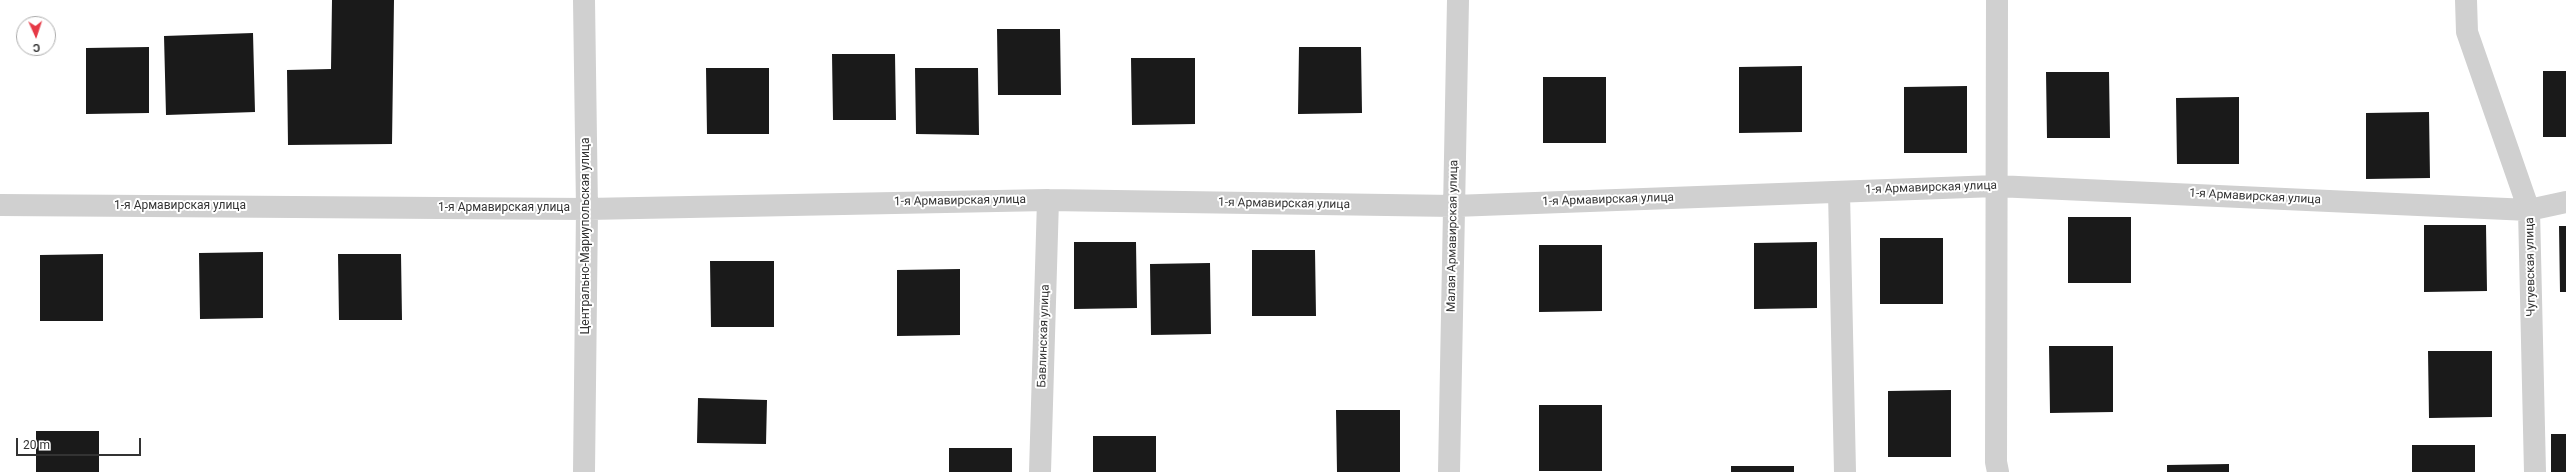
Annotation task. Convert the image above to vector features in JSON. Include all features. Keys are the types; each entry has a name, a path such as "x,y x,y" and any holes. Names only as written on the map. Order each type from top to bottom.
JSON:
{"street":[{"name":"Центрально-Мариупольская улица","path":"584,0 587,209 584,472"},
{"name":"Малая Армавирская улица","path":"1449,472 1458,0"},
{"path":"1997,0 1996,462 1998,472"},
{"name":"Чугуевская улица","path":"2466,0 2467,32 2529,210 2535,472"},
{"name":"1-я Армавирская улица","path":"0,205 587,209 1048,200 1454,206 1996,186 2529,210 2566,202"},
{"path":"1839,192 1845,472"},
{"name":"Бавлинская улица","path":"1040,472 1048,200"}],"building":[{"path":"332,0 394,0 392,144 288,145 287,70 331,69"},
{"path":"997,29 1060,29 1061,95 998,95"},
{"path":"253,33 255,112 166,115 164,36"},
{"path":"149,47 149,113 86,114 86,48"},
{"path":"1299,47 1361,47 1362,113 1298,114"},
{"path":"832,54 895,54 896,120 833,120"},
{"path":"1131,58 1195,58 1195,124 1132,125"},
{"path":"1802,66 1802,132 1739,133 1739,67"},
{"path":"706,68 769,68 769,134 707,134"},
{"path":"915,68 978,68 979,135 916,134"},
{"path":"2543,71 2566,71 2566,137 2543,137"},
{"path":"2046,72 2109,72 2110,138 2047,138"},
{"path":"1543,77 1606,77 1606,143 1543,143"},
{"path":"1967,86 1967,153 1904,153 1904,87"},
{"path":"2239,97 2239,164 2177,164 2176,98"},
{"path":"2429,112 2430,178 2366,179 2366,113"},
{"path":"2068,217 2131,217 2131,283 2068,283"},
{"path":"2424,225 2486,225 2487,291 2424,292"},
{"path":"2559,226 2566,226 2566,292 2560,292"},
{"path":"1880,238 1943,238 1943,304 1880,304"},
{"path":"1074,242 1136,242 1137,308 1074,309"},
{"path":"1817,242 1817,308 1754,309 1754,243"},
{"path":"1539,245 1602,245 1602,311 1539,312"},
{"path":"1252,250 1315,250 1316,316 1252,316"},
{"path":"263,252 263,318 200,319 199,253"},
{"path":"103,254 103,321 40,321 40,255"},
{"path":"338,254 401,254 402,320 339,320"},
{"path":"710,261 774,261 774,327 711,327"},
{"path":"1210,263 1211,334 1151,335 1150,264"},
{"path":"960,269 960,335 897,336 897,270"},
{"path":"2049,346 2113,346 2113,412 2050,413"},
{"path":"2428,351 2492,351 2492,417 2429,418"},
{"path":"1951,390 1951,457 1888,457 1888,391"},
{"path":"698,398 767,400 766,444 697,443"},
{"path":"1539,405 1602,405 1602,471 1539,471"},
{"path":"1336,410 1400,410 1400,472 1337,472"},
{"path":"36,431 99,431 99,472 36,472"},
{"path":"2551,434 2566,434 2566,472 2551,472"},
{"path":"1093,436 1156,436 1156,472 1093,472"},
{"path":"2412,445 2475,445 2475,472 2412,472"},
{"path":"949,448 1012,448 1012,472 949,472"},
{"path":"2229,464 2229,472 2167,472 2167,465"},
{"path":"1731,466 1794,466 1794,472 1731,472"}]}
